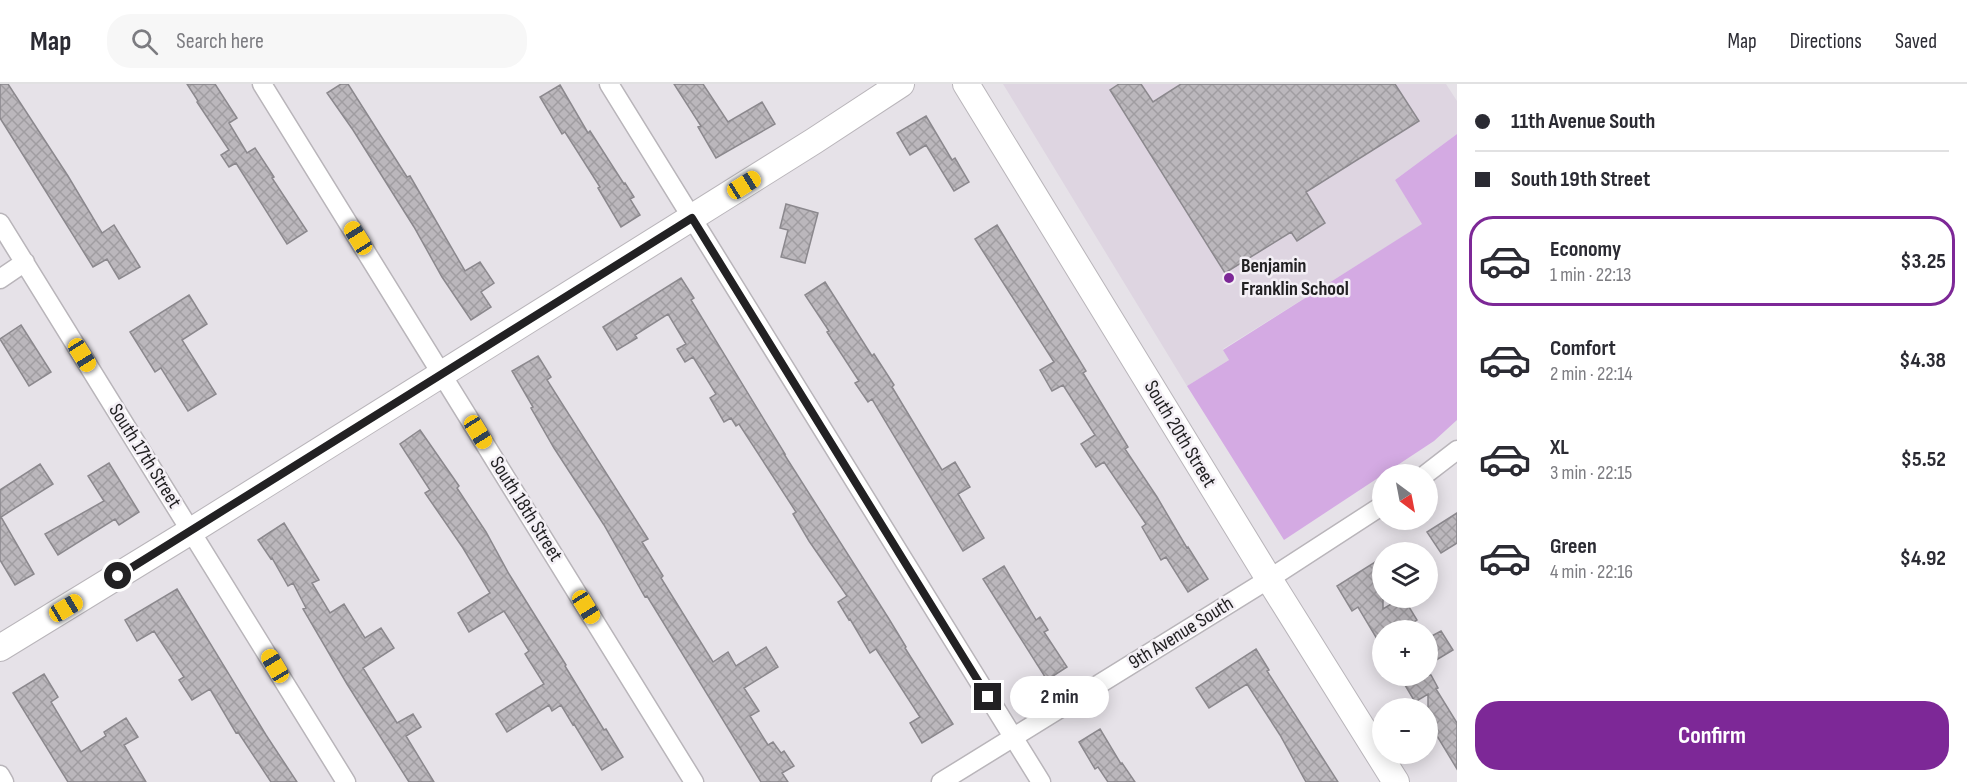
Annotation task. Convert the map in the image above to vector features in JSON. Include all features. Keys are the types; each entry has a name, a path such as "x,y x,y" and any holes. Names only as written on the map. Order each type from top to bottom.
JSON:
{"street":[{"name":"South 18th Street","path":"262,84 694,782"},
{"path":"609,84 1041,782"},
{"path":"0,648 692,218 901,84"},
{"name":"South 20th Street","path":"966,84 1396,782"},
{"name":"South 17th Street","path":"0,223 346,782"},
{"path":"0,279 25,262"},
{"path":"1438,465 1457,450"},
{"name":"9th Avenue South","path":"940,782 1269,579 1372,512"},
{"path":"0,775 4,782"}],"shaded area":[{"name":"Benjamin Franklin School","path":"1003,84 1446,84 1457,101 1457,134 1395,180 1423,224 1223,349 1229,360 1187,386"},
{"path":"1457,134 1457,420 1434,441 1399,464 1372,464 1372,482 1284,540 1187,386 1229,360 1223,350 1422,224 1395,180"}],"building":[{"path":"0,84 8,84 102,233 114,225 140,267 119,279 107,259 93,267 0,118"},
{"path":"187,84 215,84 237,118 229,123 247,153 255,148 307,231 287,244 236,163 229,167 221,155 229,150"},
{"path":"341,84 348,84 407,177 410,176 465,271 480,262 494,283 481,292 491,307 471,320 442,277 414,227 353,130 327,93"},
{"path":"674,84 703,84 728,122 762,102 775,124 716,158 698,127 701,126"},
{"path":"1119,84 1141,84 1153,102 1181,84 1395,84 1419,121 1306,192 1325,223 1297,241 1291,232 1225,273 1110,90"},
{"path":"560,85 588,133 590,131 634,197 630,199 640,215 621,227 598,188 600,187 565,132 562,134 540,97"},
{"path":"926,116 952,160 955,158 969,182 954,191 926,145 910,155 897,133"},
{"path":"786,204 818,213 805,263 781,257 788,230 780,228"},
{"path":"997,225 1086,371 1083,373 1128,447 1125,449 1208,579 1188,592 1166,557 1161,560 1142,527 1146,524 1104,462 1096,467 1081,444 1095,435 1063,385 1052,391 1040,370 1054,362 975,239"},
{"path":"681,278 694,298 691,300 784,454 953,724 922,743 910,723 920,717 876,649 870,653 849,620 838,602 847,596 809,541 793,514 796,512 739,424 736,426 731,418 724,422 710,398 716,394 693,357 685,362 677,349 686,344 668,314 635,335 637,338 617,350 603,327"},
{"path":"825,282 872,356 874,354 894,385 892,387 942,470 955,462 970,487 958,494 984,538 963,551 872,399 868,402 855,383 859,381 805,295"},
{"path":"189,295 207,324 182,340 216,394 188,411 161,368 155,372 130,332"},
{"path":"21,325 51,372 29,386 0,339"},
{"path":"538,356 551,377 547,380 648,539 642,542 663,576 661,578 713,662 728,652 736,666 766,647 778,667 744,688 759,711 750,716 768,745 773,742 781,753 784,751 794,766 782,773 788,782 761,782 647,596 645,597 604,525 554,448 512,371"},
{"path":"420,430 459,486 457,488 486,532 509,574 604,730 606,729 623,757 602,770 561,705 552,711 549,705 507,732 496,714 544,684 525,654 529,651 504,611 469,632 458,613 490,593 463,548 425,493 430,490 400,444"},
{"path":"109,463 139,512 119,525 115,519 58,555 45,534 104,501 88,476"},
{"path":"40,464 53,484 1,517 34,574 15,585 0,560 0,490"},
{"path":"1457,513 1457,543 1441,553 1438,542 1434,542 1427,532 1438,530 1438,525"},
{"path":"284,523 319,580 312,583 330,613 344,604 365,638 381,628 394,648 363,668 397,723 413,714 421,727 406,736 434,782 409,782 303,609 306,608 293,583 288,586 272,558 258,540"},
{"path":"1372,564 1372,608 1410,608 1417,620 1372,620 1372,631 1358,607 1352,611 1337,586"},
{"path":"1004,566 1036,620 1040,617 1048,630 1044,632 1067,667 1047,680 983,579"},
{"path":"177,589 297,782 271,782 238,732 236,733 210,689 192,700 179,680 184,677 154,631 137,641 125,620"},
{"path":"1441,631 1453,650 1438,659 1438,633"},
{"path":"1256,649 1269,670 1267,671 1338,782 1306,782 1280,735 1247,684 1209,708 1196,688"},
{"path":"44,674 58,697 51,702 81,752 106,736 104,732 126,718 138,737 124,745 146,782 68,782 13,693"},
{"path":"1406,686 1437,686 1436,689 1457,723 1457,769 1438,738 1438,698 1428,698 1428,694 1422,698 1413,698"},
{"path":"1100,729 1135,782 1108,782 1098,767 1095,769 1079,742"}],"place":[{"name":"Benjamin Franklin School","path":"1229,278"}],"route":[{"path":"118,576 692,218 988,697"}]}
